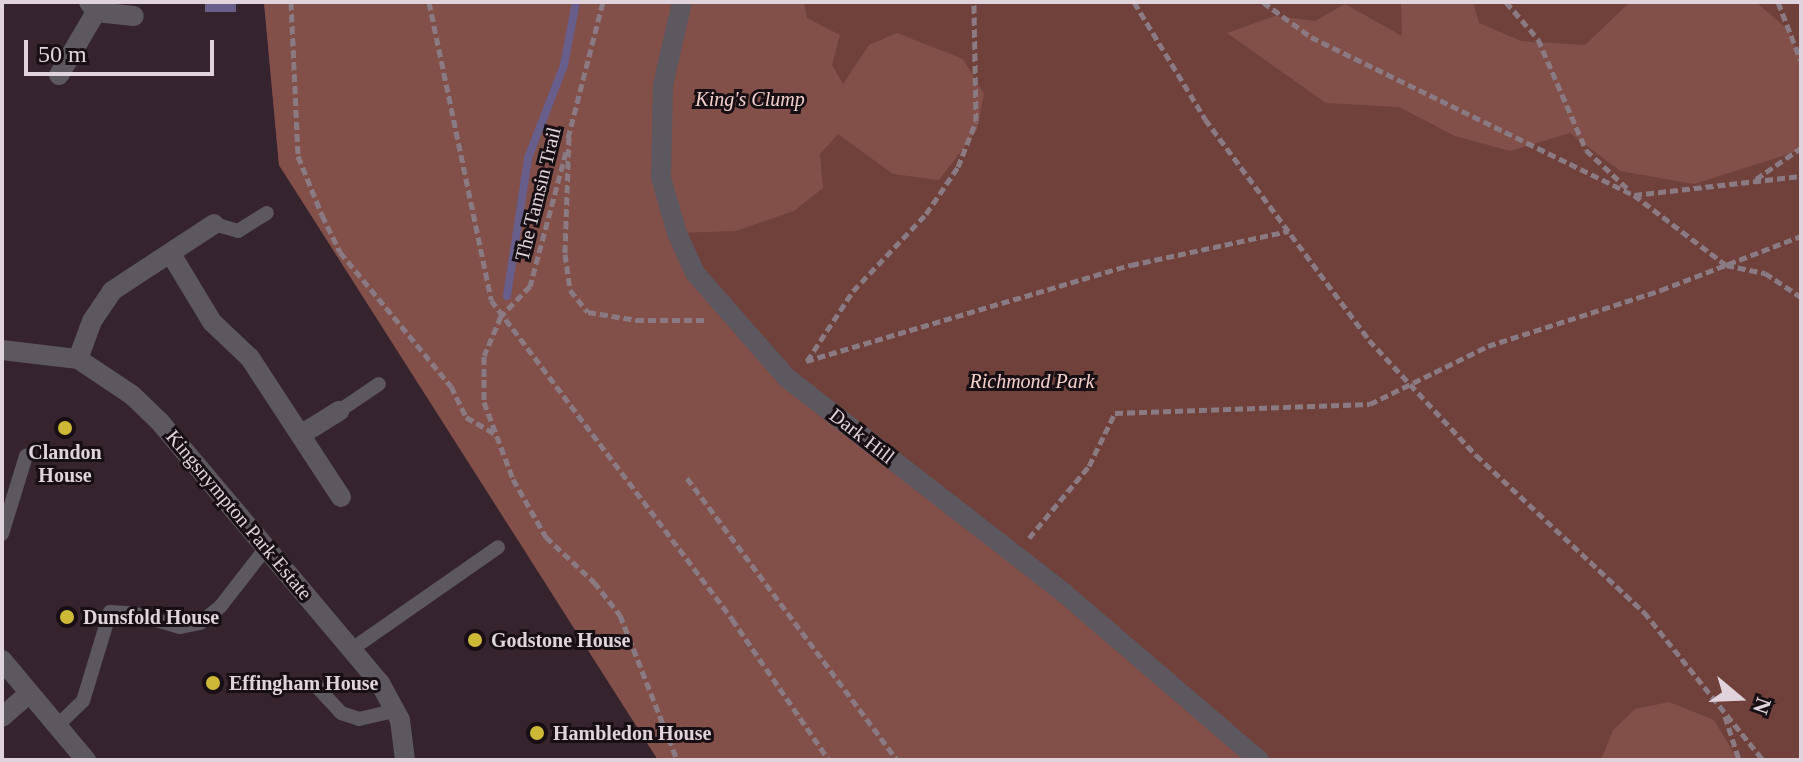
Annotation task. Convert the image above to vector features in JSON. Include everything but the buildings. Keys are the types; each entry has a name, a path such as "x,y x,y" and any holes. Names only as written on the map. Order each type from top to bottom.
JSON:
{"street":[{"name":"Dark Hill","path":"682,2 663,85 661,178 677,233 695,273 787,378 1064,593 1259,760"},
{"path":"59,75 92,7 134,16"},
{"path":"78,359 92,321 112,291 214,224"},
{"path":"171,254 212,322 250,358 341,497"},
{"name":"Kingsnympton Park Estate","path":"2,350 78,359 132,395 160,422 352,649 395,711 405,760"},
{"path":"302,434 339,411"},
{"path":"2,660 86,760"},
{"path":"2,717 28,694"}],"lane":[{"path":"214,224 238,231 267,213"},
{"path":"339,411 379,384"},
{"path":"2,534 26,456"},
{"path":"352,649 498,547"},
{"path":"57,726 83,701 110,612 132,613 180,627 200,623 220,607 266,548"},
{"path":"317,687 341,713 359,719 395,711"}],"path":[{"path":"291,2 298,156 322,215 340,252 451,386 466,417 496,434"},
{"path":"429,2 475,239 491,300 732,619 829,760"},
{"name":"The Tamsin Trail","path":"603,2 530,286 501,316 484,356 484,402 513,479 546,537 594,582 620,615 677,760"},
{"path":"974,2 976,121 958,167 926,214 853,291 806,361 1131,265 1288,231"},
{"path":"1134,2 1205,119 1369,340 1476,455 1644,612 1763,760"},
{"path":"1263,2 1311,37 1634,195 1801,176"},
{"path":"1506,2 1538,39 1586,150 1634,195 1726,265 1765,273 1801,297"},
{"path":"1778,2 1801,61"},
{"path":"1754,180 1801,148"},
{"path":"1024,544 1089,466 1115,413 1370,404 1488,346 1726,265 1801,236"},
{"path":"687,478 897,760"},
{"path":"1723,711 1739,760"}],"green space":[{"name":"Richmond Park","path":"264,2 1801,2 1801,760 658,760 279,165"},
{"name":"King's Clump","path":"264,2 804,2 807,18 840,35 832,65 843,84 869,45 897,33 963,59 984,94 977,130 939,180 893,174 838,134 820,154 823,188 794,211 736,231 677,233 787,378 1259,760 658,760 279,165"},
{"path":"1401,2 1473,2 1479,23 1521,41 1585,45 1630,2 1756,2 1789,31 1801,60 1801,150 1694,184 1620,171 1570,133 1510,151 1455,136 1399,107 1326,103 1227,33 1275,16 1315,21 1345,4 1402,36"},
{"path":"1669,702 1714,720 1738,760 1601,760 1613,730 1635,709"}],"shaded area":[{"path":"205,2 236,2 236,12 205,12"}],"waterway":[{"path":"507,296 528,158 564,65 576,2"}],"place":[{"name":"Clandon House","path":"65,428"},
{"name":"Dunsfold House","path":"67,617"},
{"name":"Godstone House","path":"475,640"},
{"name":"Effingham House","path":"213,683"},
{"name":"Hambledon House","path":"537,733"}]}
